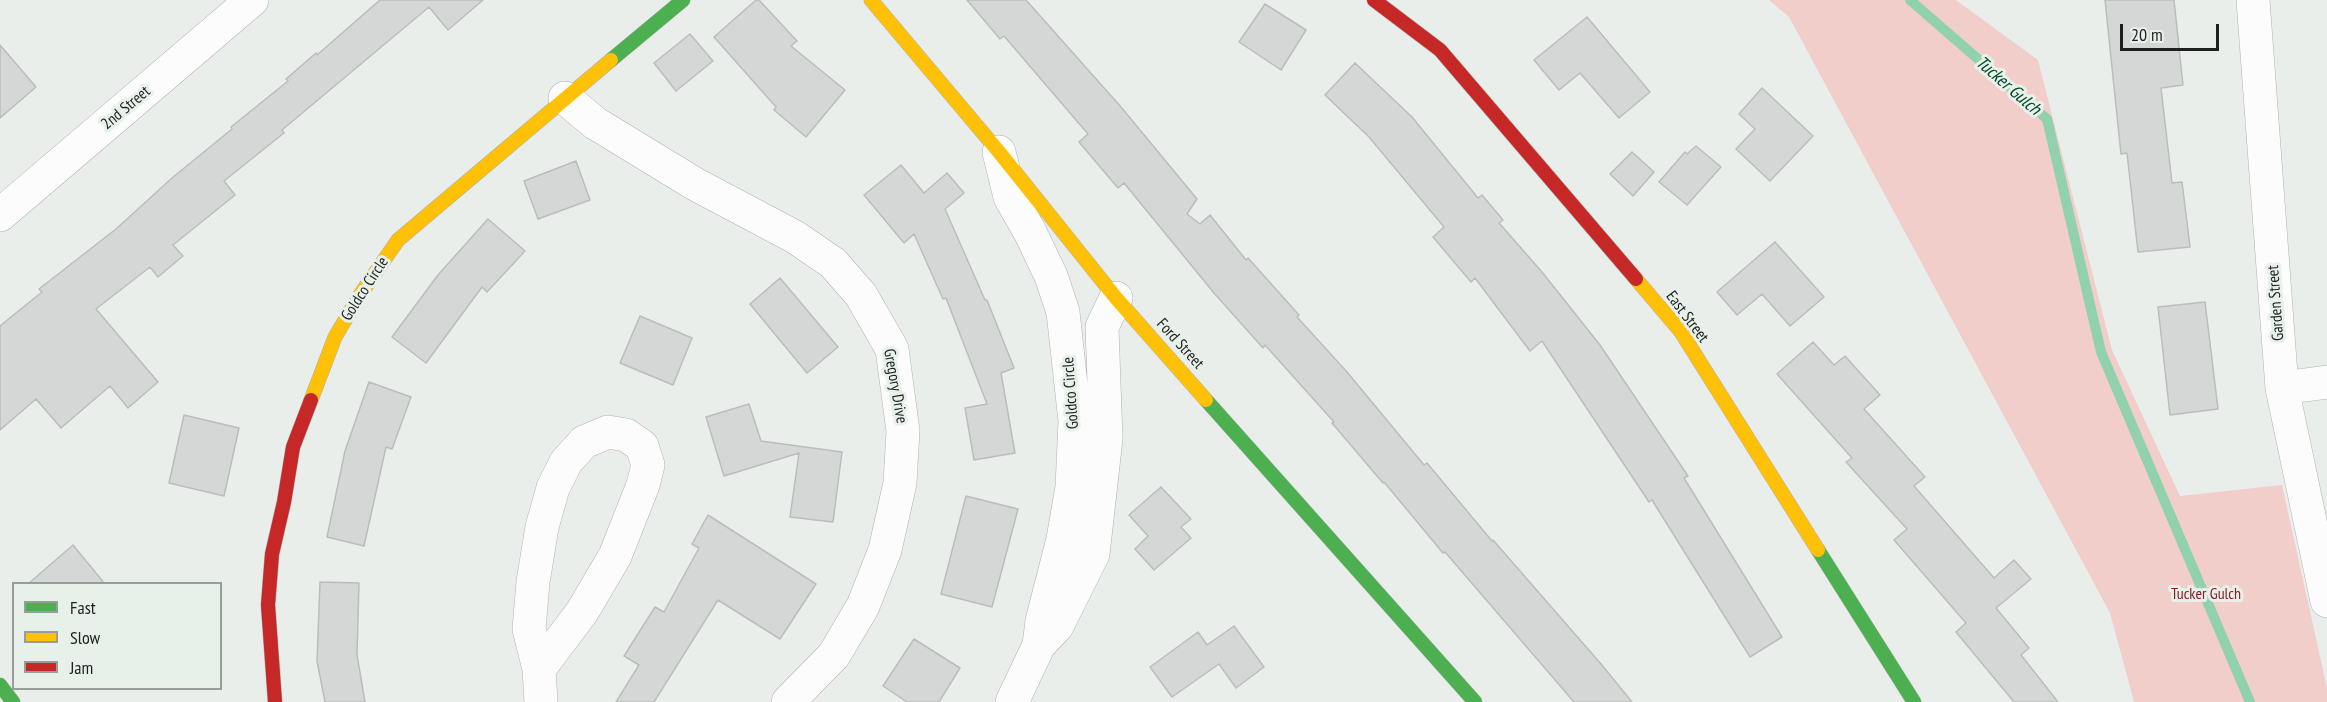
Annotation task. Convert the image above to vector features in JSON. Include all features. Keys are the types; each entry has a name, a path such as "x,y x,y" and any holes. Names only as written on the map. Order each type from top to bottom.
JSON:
{"street":[{"name":"2nd Street","path":"0,215 252,0"},
{"name":"Goldco Circle","path":"275,702 268,606 272,554 285,502 293,447 335,337 360,295 398,240 683,0"},
{"name":"Ford Street","path":"871,0 999,152 1116,298 1475,702"},
{"name":"East Street","path":"1374,0 1440,50 1681,332 1914,702"},
{"name":"Garden Street","path":"2253,0 2282,388 2327,601"},
{"name":"Gregory Drive","path":"565,98 595,123 695,184 795,237 832,263 861,295 892,349 903,431 900,483 885,550 863,606 834,655 788,702"},
{"name":"Goldco Circle","path":"999,152 1010,197 1051,276 1063,312 1075,421 1072,488 1064,539 1041,621 1039,645"},
{"name":"Goldco Circle","path":"1012,702 1039,645 1057,626 1093,554 1107,439 1102,327 1116,298"},
{"path":"2282,388 2327,382"},
{"path":"539,669 582,612 615,556 643,485 648,465 642,446 626,435 608,432 584,442 566,462 553,488 540,538 529,629 539,669 541,702"},
{"path":"0,686 14,702"}],"green space":[{"name":"Tucker Gulch","path":"1769,0 1956,0 2038,60 2112,350 2180,496 2282,485 2327,688 2327,702 2134,702 2110,613 1789,17"}],"building":[{"path":"380,0 483,0 448,30 429,7 282,130 284,133 224,181 235,195 173,245 183,256 158,277 150,267 96,309 158,382 128,408 110,386 61,428 36,399 0,430 0,326 42,292 39,289 116,229 172,178 232,129 231,127 288,81 286,79"},
{"path":"756,0 759,0 797,41 791,46 845,90 806,137 774,110 776,107 714,37"},
{"path":"967,0 1026,0 1121,107 1197,199 1187,214 1200,224 1210,215 1246,260 1248,258 1299,315 1297,317 1347,372 1424,465 1427,463 1632,702 1574,702 1383,483 1332,423 1334,422 1265,345 1263,348 1214,293 1124,183 1118,188 1079,142 1088,134 1004,36 1000,39"},
{"path":"2105,0 2174,0 2183,85 2161,88 2172,183 2182,182 2190,247 2138,252 2127,153 2121,154"},
{"path":"1265,4 1306,30 1281,70 1239,42"},
{"path":"1587,17 1650,92 1619,118 1580,73 1559,90 1534,60"},
{"path":"690,34 713,61 676,91 654,63"},
{"path":"0,45 36,87 0,118"},
{"path":"1355,63 1412,117 1478,198 1482,195 1503,220 1499,223 1542,272 1600,345 1688,476 1684,478 1782,637 1750,657 1652,500 1649,502 1542,341 1530,351 1475,278 1471,282 1433,237 1444,227 1369,137 1325,95"},
{"path":"1762,88 1813,136 1770,181 1736,149 1755,129 1739,114"},
{"path":"1696,146 1721,167 1687,205 1659,182 1685,152 1687,154"},
{"path":"1632,152 1654,172 1633,196 1610,174"},
{"path":"576,161 590,200 538,219 524,181"},
{"path":"901,165 924,193 947,173 964,193 945,209 985,300 987,300 1014,368 1001,373 1015,453 974,460 965,408 987,404 946,298 943,299 914,234 904,243 864,195"},
{"path":"488,219 525,251 487,292 482,287 426,363 392,337 438,275"},
{"path":"1775,242 1824,297 1790,326 1762,294 1737,315 1717,292"},
{"path":"780,278 838,347 807,373 750,304"},
{"path":"2205,302 2218,409 2170,415 2158,307"},
{"path":"640,316 692,338 673,385 620,363"},
{"path":"1813,342 1834,365 1845,356 1880,395 1864,409 1925,477 1914,486 1994,578 2014,560 2031,579 1996,608 2029,648 2021,655 2058,702 2014,702 1956,632 1966,623 1894,540 1907,529 1846,462 1852,458 1777,374"},
{"path":"369,382 411,397 392,449 386,447 364,546 327,537 345,451"},
{"path":"749,404 761,441 842,452 833,522 790,517 799,453 724,476 706,417"},
{"path":"184,415 239,428 224,496 169,483"},
{"path":"1161,487 1191,519 1181,527 1191,538 1154,570 1135,549 1148,536 1129,515"},
{"path":"966,496 1018,509 992,607 941,594"},
{"path":"708,515 816,584 780,639 718,600 654,702 616,702 639,665 624,656 655,607 664,612 699,548 692,544"},
{"path":"73,545 103,582 30,582"},
{"path":"320,582 359,583 357,655 365,702 325,702 317,661"},
{"path":"1234,626 1264,667 1236,688 1219,664 1172,697 1150,667 1198,632 1207,645"},
{"path":"914,639 960,668 939,702 907,702 883,686"}],"waterway":[{"name":"Tucker Gulch","path":"1910,0 2047,119 2101,352 2250,702"}],"traffic: fast":[{"path":"611,60 683,0"},
{"path":"1206,400 1475,702"},
{"path":"1818,550 1914,702"},
{"path":"0,685 13,702"}],"traffic: slow":[{"path":"871,0 999,152 1116,298 1206,400"},
{"path":"311,400 335,337 360,295 398,240 611,60"},
{"path":"1636,279 1681,332 1818,550"}],"traffic: jam":[{"path":"1374,0 1440,50 1636,279"},
{"path":"275,702 268,605 272,554 293,447 311,400"}]}
